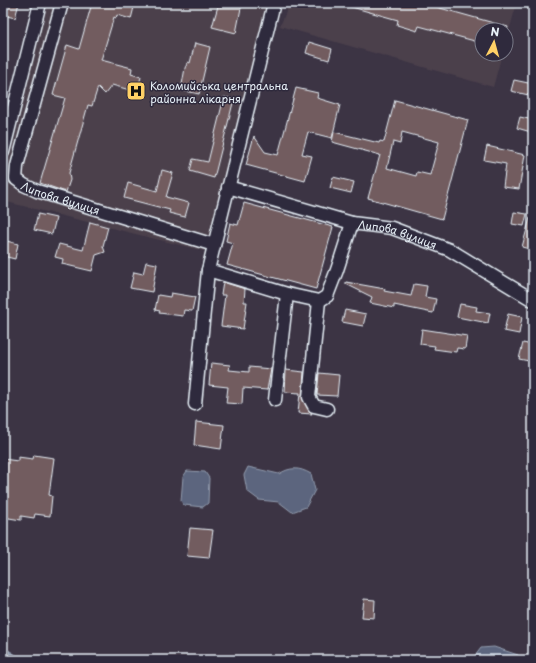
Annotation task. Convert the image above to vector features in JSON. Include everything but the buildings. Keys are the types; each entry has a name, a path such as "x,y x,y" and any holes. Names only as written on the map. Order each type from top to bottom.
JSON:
{"street":[{"path":"3,152 40,3"},
{"name":"Липова вулиця","path":"62,3 15,176 18,181 37,191 214,245"},
{"path":"195,404 208,270 274,3"},
{"path":"3,173 15,176"},
{"path":"228,187 352,223"},
{"name":"Липова вулиця","path":"319,301 327,296 352,223 392,228 450,250 533,300"},
{"path":"208,270 288,294 319,301 310,397 314,406 327,409"},
{"path":"275,400 288,294"}],"shaded area":[{"name":"Коломийська центральна районна лікарня","path":"48,3 269,3 208,252 3,201 3,179"},
{"path":"290,3 517,3 512,22 474,22 474,62 500,62 493,87 280,26"}],"water":[{"path":"248,467 279,474 291,469 302,470 311,474 315,490 306,507 292,512 279,502 259,500 247,491 244,475"},
{"path":"187,471 205,472 209,478 208,503 203,507 184,505 181,501 183,477"},
{"path":"494,647 518,655 522,660 472,660 481,648"}],"waterway":[{"path":"3,648 21,660"}],"place":[{"name":"Коломийська центральна районна лікарня","path":"136,91"}]}
